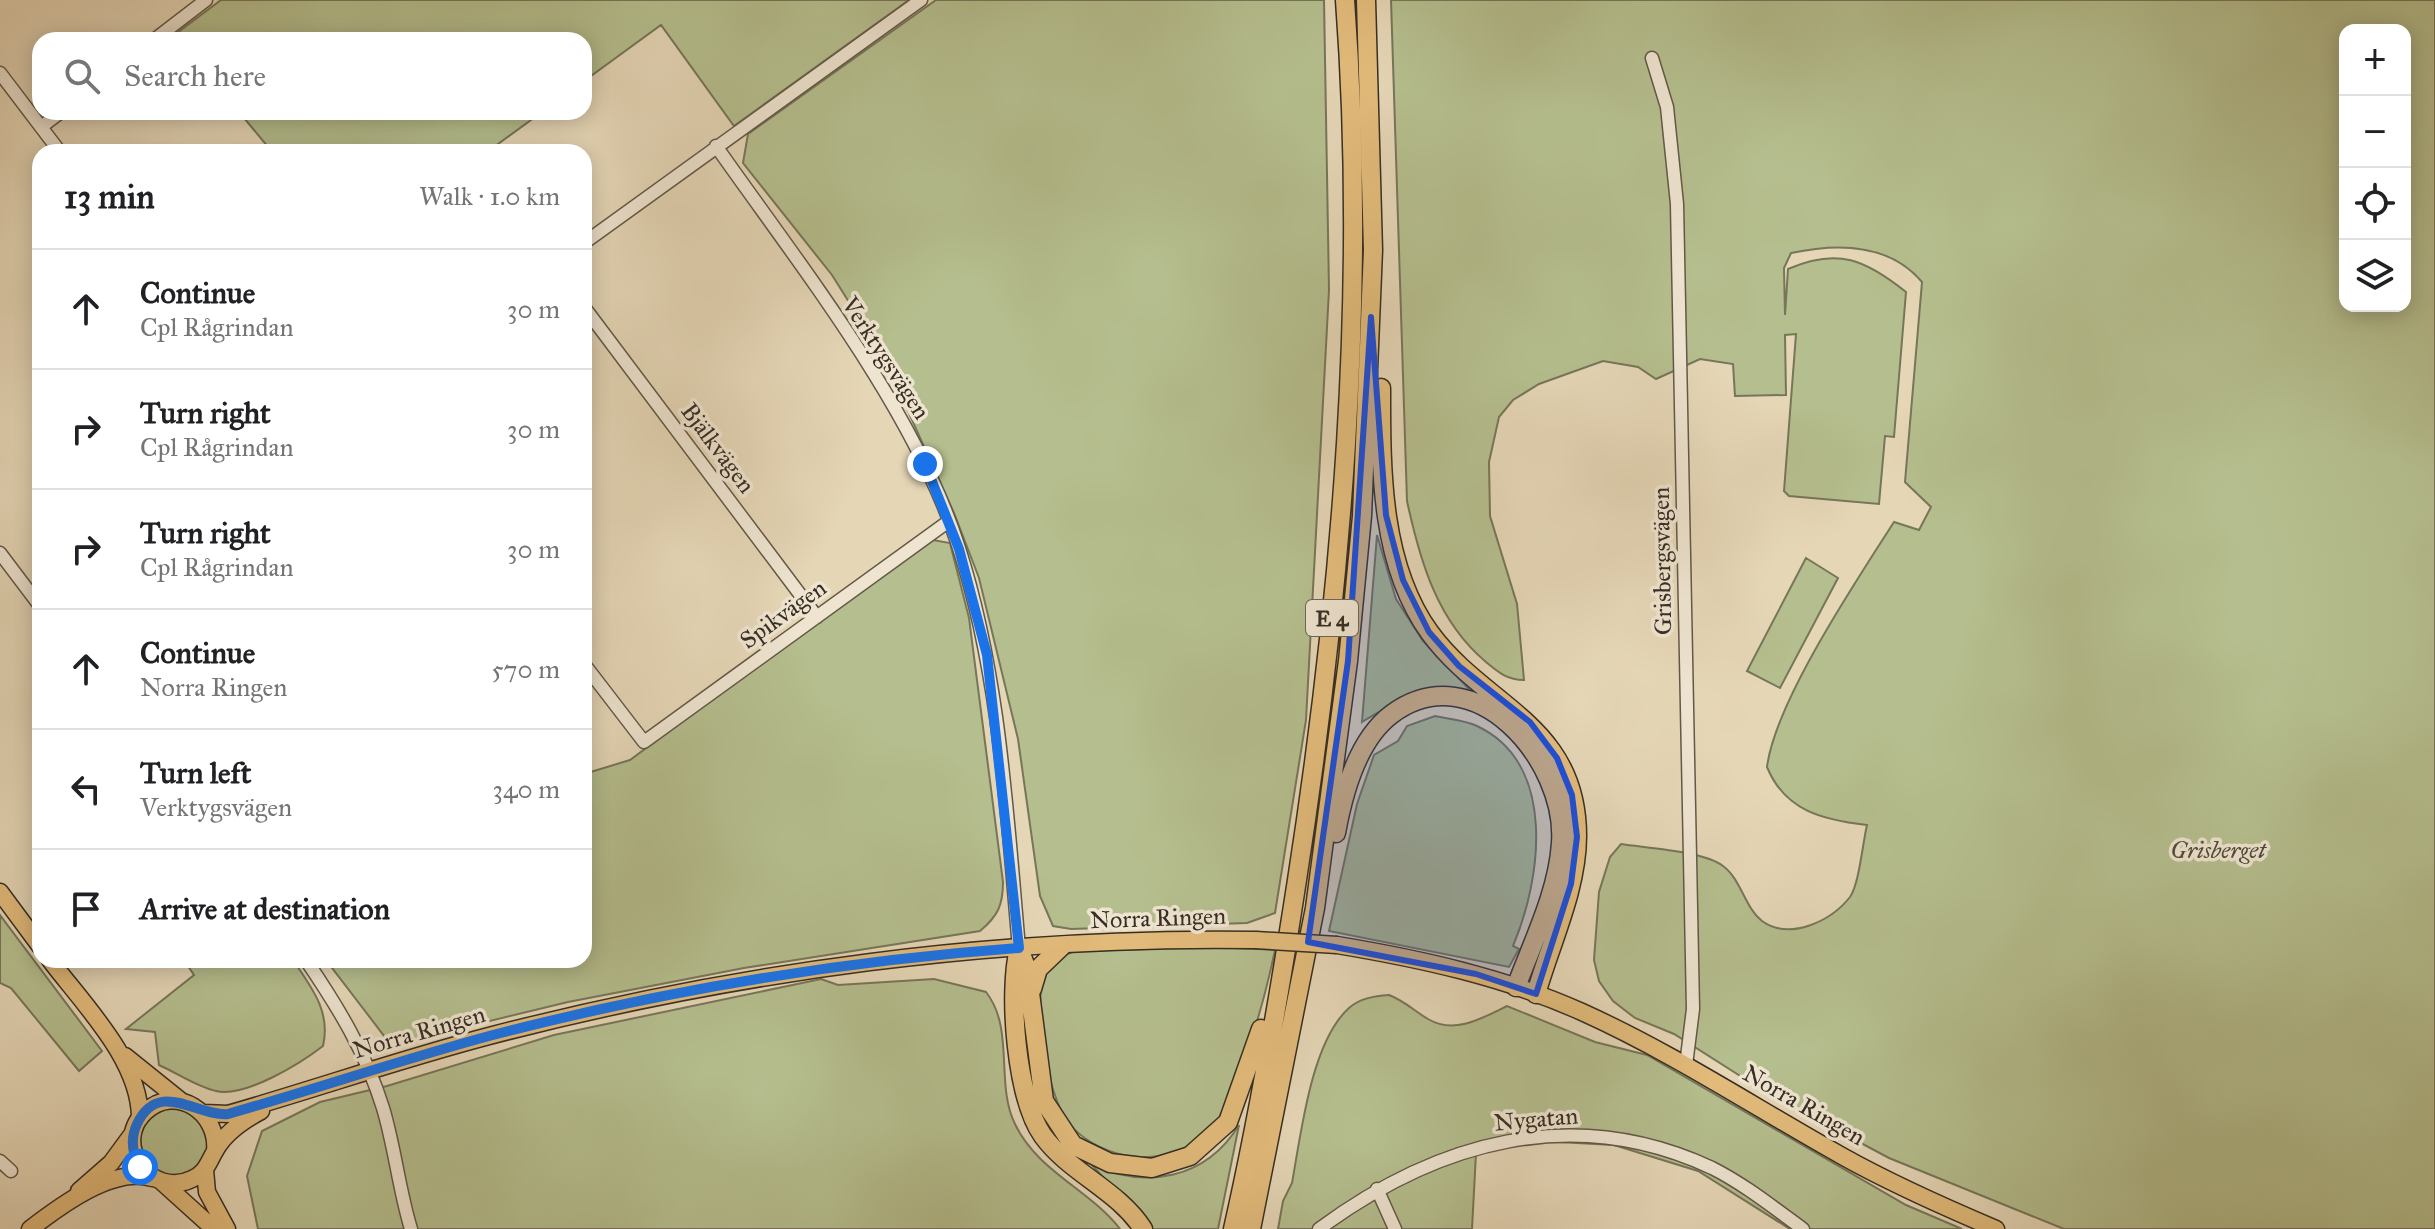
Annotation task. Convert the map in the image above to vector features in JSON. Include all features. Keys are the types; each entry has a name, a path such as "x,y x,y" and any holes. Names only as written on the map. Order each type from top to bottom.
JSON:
{"highway":[{"name":"E 4","path":"1233,1229 1283,970 1307,816 1341,531 1352,251 1345,0"},
{"name":"E 4","path":"1251,1229 1315,908 1348,661 1361,530 1371,317 1372,182 1366,0"},
{"name":"E 4","path":"1371,317 1381,385 1386,515 1403,580 1429,632 1459,666 1530,722 1557,758 1572,795 1577,837 1571,884 1536,994"},
{"name":"E 4","path":"1315,908 1330,870 1340,811 1361,752 1391,714 1423,700 1446,697 1468,700 1501,717 1534,750 1546,770 1560,818 1562,840 1556,876 1516,987"},
{"path":"1030,991 1042,963 1062,946"},
{"name":"E 4","path":"1019,948 1030,991 1044,1101 1073,1145 1110,1163 1152,1168 1190,1156 1228,1122 1283,970"},
{"path":"1019,948 1013,975 1024,1091 1042,1135 1110,1193 1143,1229"}],"main road":[{"path":"0,892 32,935"},
{"name":"Norra Ringen","path":"204,1113 228,1114 277,1101 489,1036 719,986 834,968 1062,946 1256,940 1337,945 1449,967 1580,1011 1686,1065 1845,1158 1936,1204 1996,1229"},
{"path":"56,968 108,1038 138,1069 183,1102 204,1113 213,1127 215,1151 205,1170 207,1192 227,1229"},
{"path":"108,1038 136,1091 136,1159 214,1229"},
{"name":"Norra Ringen","path":"215,1151 244,1121 277,1101"},
{"path":"30,1229 60,1208 111,1163 137,1126 159,1103 183,1102"},
{"path":"60,1208 117,1179 135,1174 181,1183 205,1170"}],"street":[{"path":"164,32 206,0"},
{"path":"592,237 921,0"},
{"name":"Grisbergsvägen","path":"1652,58 1667,107 1677,204 1693,1009 1686,1065"},
{"path":"0,73 32,115"},
{"path":"36,120 54,144"},
{"path":"41,127 50,120"},
{"name":"Verktygsvägen","path":"716,146 895,409 925,464 949,521 987,655 1019,948"},
{"name":"Bjälkvägen","path":"592,318 817,617"},
{"name":"Spikvägen","path":"592,674 644,742 949,521"},
{"path":"0,553 32,595"},
{"path":"311,968 349,1024 369,1071 402,1180 411,1229"},
{"name":"Nygatan","path":"1319,1229 1377,1189 1433,1162 1492,1142 1551,1135 1604,1137 1673,1154 1713,1169 1803,1229"},
{"path":"0,1161 11,1171"},
{"path":"1377,1189 1395,1229"}],"highlighted area":[{"path":"1371,317 1386,515 1403,580 1429,632 1459,666 1530,722 1557,758 1572,795 1577,837 1571,884 1536,994 1476,974 1308,942 1348,661"}],"green space":[{"path":"221,0 909,0 734,126 661,25 592,75 592,32 178,32"},
{"path":"936,0 1324,0 1329,290 1306,720 1275,913 1247,923 1071,929 1053,926 1040,896 1018,739 979,578 954,513 884,358 832,275 743,163 748,134"},
{"name":"Grisberget","path":"1391,0 2435,0 2435,1229 2064,1229 1889,1158 1767,1093 1674,1034 1635,1018 1613,1001 1599,981 1594,960 1599,892 1610,857 1621,844 1714,861 1734,878 1756,915 1773,927 1797,929 1809,926 1832,914 1853,891 1867,825 1835,820 1807,811 1784,794 1767,767 1773,740 1801,676 1894,522 1919,530 1931,507 1905,482 1922,282 1909,269 1878,253 1844,247 1791,253 1784,268 1785,315 1788,269 1806,262 1837,258 1851,260 1878,272 1906,292 1894,437 1885,436 1879,504 1789,496 1784,491 1796,334 1785,335 1786,395 1735,396 1733,364 1700,359 1656,379 1638,367 1603,361 1539,384 1513,400 1499,417 1489,462 1490,516 1517,604 1524,680 1508,677 1495,669 1469,646 1443,609 1418,546 1407,501"},
{"path":"246,120 531,120 498,144 266,144"},
{"path":"1377,535 1396,599 1423,641 1470,690 1441,690 1414,696 1362,722"},
{"path":"927,539 950,543 969,618 1003,882 998,910 980,931 744,968 568,1002 391,1045 332,968 592,968 592,772 630,760"},
{"path":"1806,558 1838,578 1780,688 1747,671"},
{"path":"1435,716 1477,726 1503,744 1521,767 1531,795 1536,826 1531,889 1513,946 1519,949 1509,967 1329,931 1357,804 1374,755 1398,741 1407,726"},
{"path":"0,915 32,958 32,968 40,968 102,1051 79,1071 11,988 0,983"},
{"path":"1213,947 1275,950 1249,1046 1215,1125 1188,1146 1157,1156 1128,1156 1090,1142 1068,1122 1060,1109 1048,1070 1040,1003 1048,966 1076,951"},
{"path":"189,968 298,968 322,1011 323,1046 272,1078 228,1092 202,1086 159,1065 155,1032 126,1029 194,975"},
{"path":"821,979 838,985 934,979 986,992 1000,1023 1006,1092 1015,1124 1036,1155 1108,1215 1120,1229 258,1229 247,1176 262,1131 320,1102 387,1086 554,1035"},
{"path":"1389,995 1438,1024 1468,1023 1507,1006 1595,1042 1647,1055 1906,1205 1962,1229 1790,1229 1698,1171 1614,1145 1539,1141 1476,1153 1472,1229 1278,1229 1283,1201 1292,1183 1310,1090 1325,1043 1336,1023 1353,1005 1368,998"},
{"path":"174,1108 198,1118 208,1142 198,1166 174,1176 150,1166 140,1142 150,1118"},
{"path":"1239,1125 1218,1229 1151,1229 1091,1164 1133,1176 1173,1174 1210,1158"}],"route":[{"path":"140,1167 132,1142 136,1125 152,1107 167,1101 190,1104 213,1115 228,1114 489,1036 630,1003 834,968 1019,948 987,655 959,549 925,464"}]}
